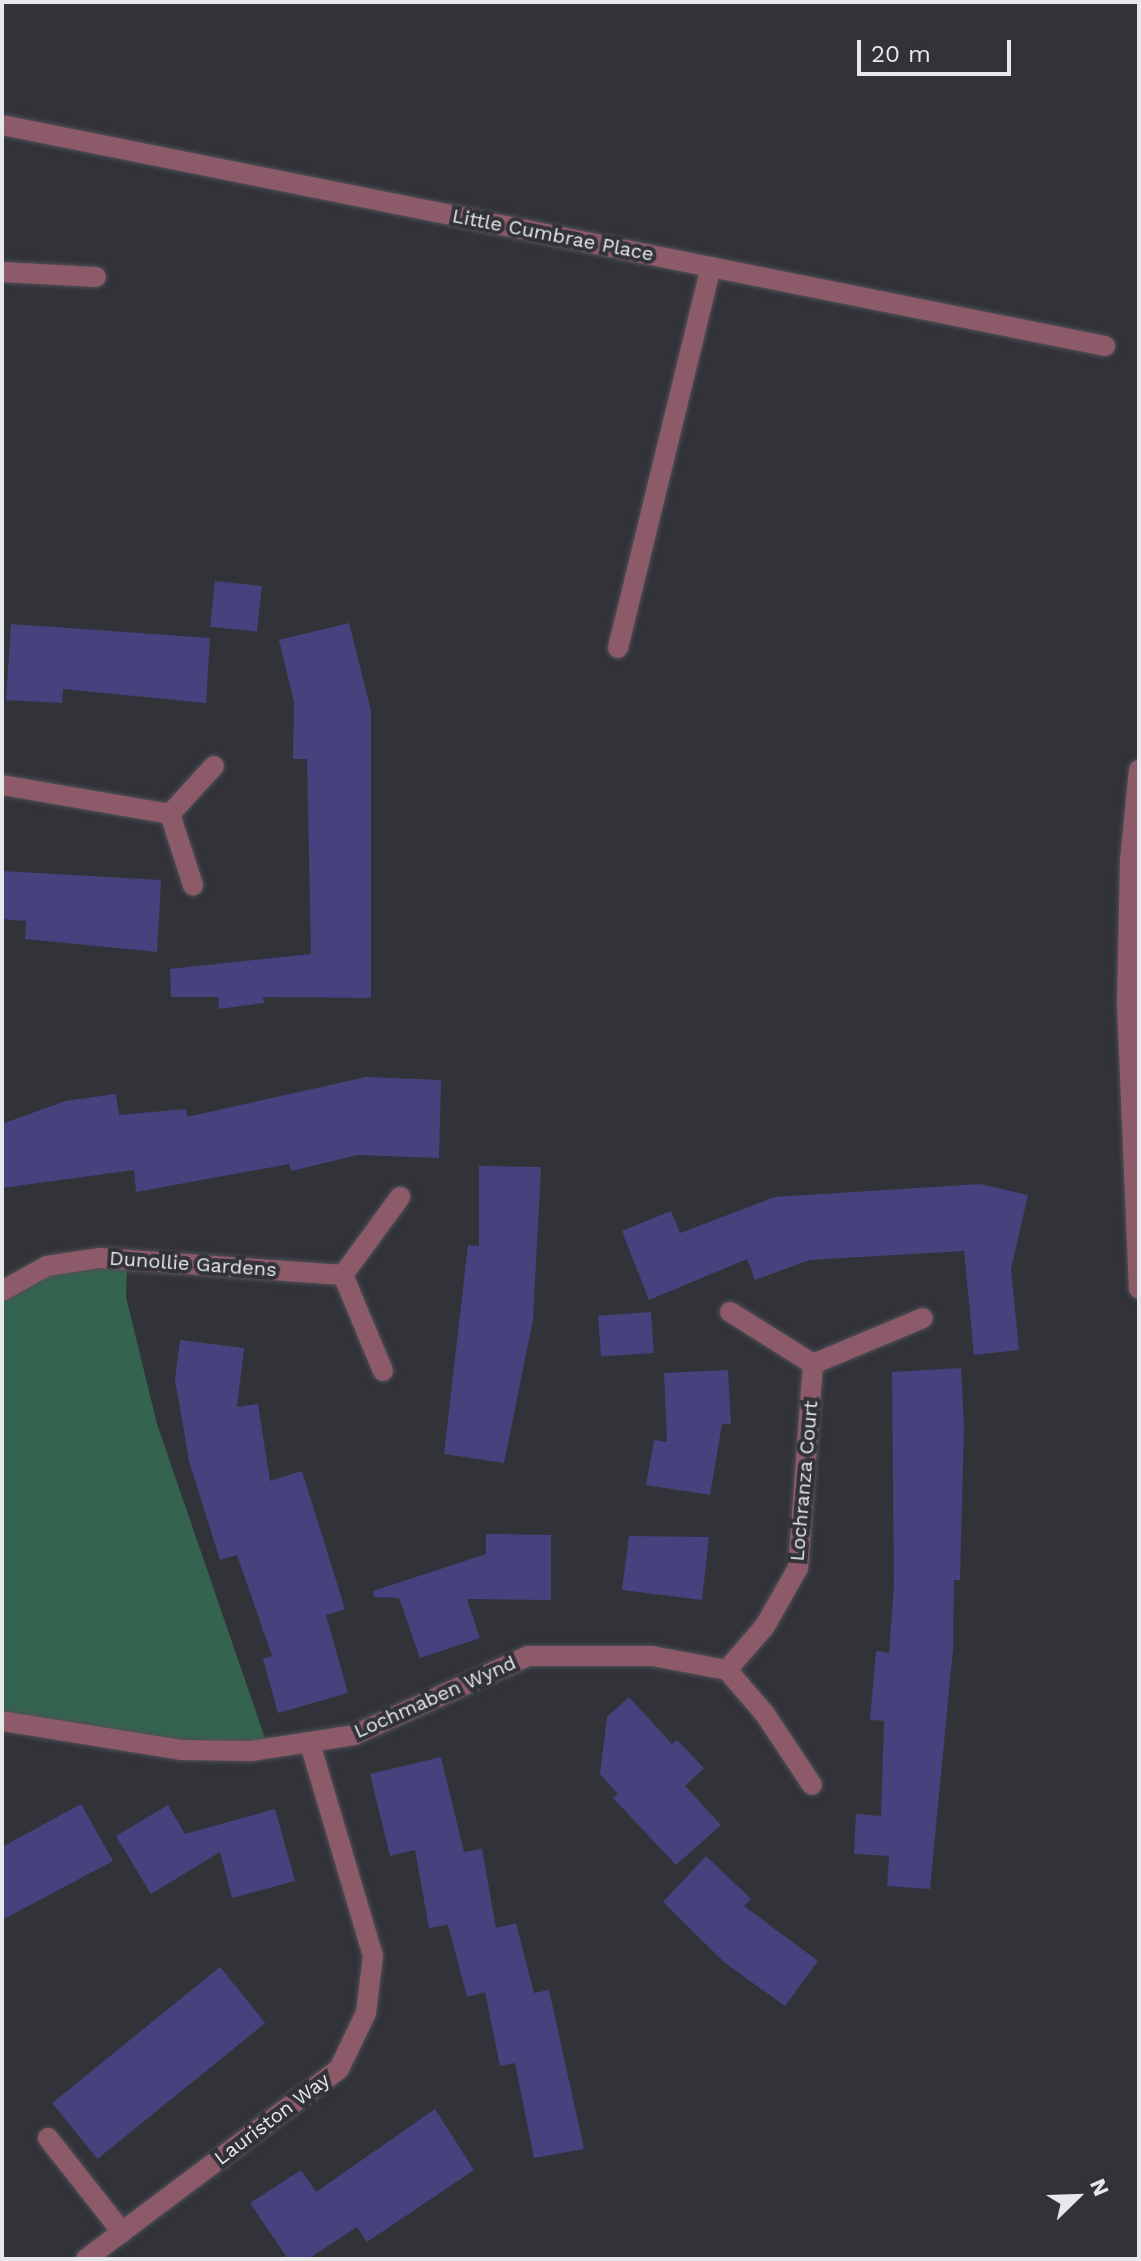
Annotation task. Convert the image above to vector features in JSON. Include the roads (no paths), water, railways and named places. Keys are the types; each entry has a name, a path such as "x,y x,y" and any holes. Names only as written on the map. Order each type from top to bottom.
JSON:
{"street":[{"name":"Little Cumbrae Place","path":"2,125 1105,346"},
{"path":"618,648 711,267"},
{"path":"2,272 96,277"},
{"path":"170,814 214,766"},
{"path":"1139,770 1130,861 1127,1004 1139,1289"},
{"path":"2,785 170,814"},
{"path":"170,814 193,885"},
{"path":"383,1371 343,1275 400,1197"},
{"name":"Dunollie Gardens","path":"2,1291 47,1266 100,1258 343,1275"},
{"path":"730,1312 813,1364 923,1318"},
{"name":"Lochranza Court","path":"727,1670 765,1626 798,1568 813,1364"},
{"name":"Lochmaben Wynd","path":"2,1721 181,1750 251,1751 354,1735 528,1656 652,1656 727,1670"},
{"path":"727,1670 765,1714 812,1785"},
{"name":"Lauriston Way","path":"86,2259 339,2069 366,2013 373,1956 310,1743"},
{"path":"48,2138 122,2232"}]}
